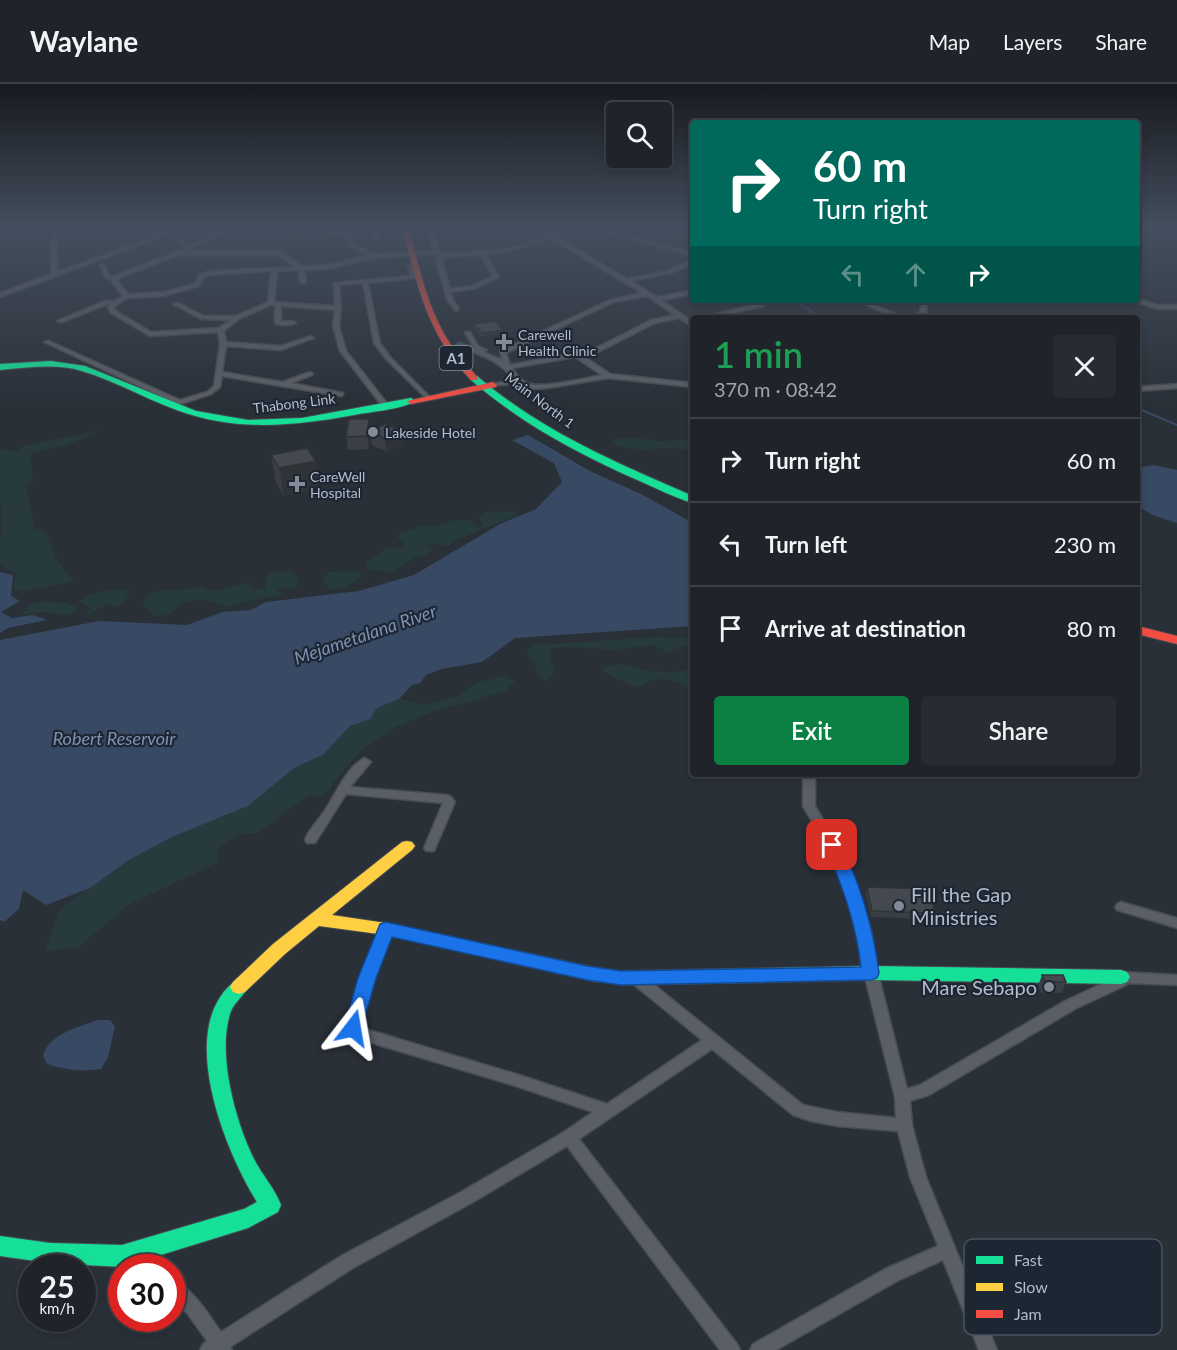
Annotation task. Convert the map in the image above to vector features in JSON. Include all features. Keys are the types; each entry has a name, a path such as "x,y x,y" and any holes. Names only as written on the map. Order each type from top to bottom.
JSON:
{"main road":[{"name":"Main North 1","path":"422,285 441,338 453,355 511,409 632,474 690,499"},
{"name":"Main North 1","path":"427,285 439,314 488,386"},
{"name":"Thabong Link","path":"0,367 44,363 81,368 230,423 258,425 308,420 488,386"},
{"path":"1140,631 1177,640"},
{"path":"129,1254 248,1218 271,1205 243,1155 229,1110 220,1073 216,1034 220,1013 232,995 268,958 407,846"},
{"path":"316,919 386,929 587,973 637,979 871,973 1121,977"},
{"path":"0,1246 50,1253 108,1255"}],"street":[{"path":"0,295 28,285"},
{"path":"117,285 126,296"},
{"path":"197,285 182,291 126,296 111,307 113,312 150,333 221,330 237,318 270,303 338,308"},
{"path":"270,303 273,300 273,285"},
{"path":"336,285 338,308 336,321 343,351 385,406"},
{"path":"366,285 376,343 428,398"},
{"path":"446,285 456,309"},
{"path":"448,291 478,285"},
{"path":"632,285 689,320"},
{"path":"656,299 690,293"},
{"path":"468,333 477,347 502,352 612,301 648,294"},
{"path":"60,321 107,302 115,303"},
{"path":"1140,302 1177,313"},
{"path":"865,303 895,315"},
{"path":"176,304 203,318 237,318"},
{"path":"278,304 278,323 293,323"},
{"path":"716,315 762,305"},
{"path":"1165,308 1177,307"},
{"path":"508,367 596,351 657,320 689,320"},
{"path":"47,342 176,404 209,393 217,387 222,344 221,330"},
{"path":"222,344 281,348 311,338"},
{"path":"459,345 497,359 508,367 519,381 530,387 608,376 690,385"},
{"path":"279,357 281,348"},
{"path":"502,352 508,367"},
{"path":"578,355 608,376"},
{"path":"219,373 341,394"},
{"path":"282,384 310,374"},
{"path":"488,386 519,381"},
{"path":"1140,389 1177,386"},
{"path":"1159,389 1177,393"},
{"path":"311,840 315,829 331,810 349,777 365,762"},
{"path":"809,777 809,806 832,845 850,884 865,932 871,973 902,1097 904,1125 918,1177 964,1293"},
{"path":"341,790 446,799 449,802 430,848"},
{"path":"1121,907 1177,923"},
{"path":"386,929 358,1005 353,1028 357,1033 516,1080 609,1111"},
{"path":"902,1097 924,1090 1070,1005 1121,981 1121,977 1177,980"},
{"path":"637,979 798,1110 815,1116 846,1121 904,1125"},
{"path":"186,1301 193,1307 217,1348 347,1262 467,1197 569,1137 714,1040"},
{"path":"569,1137 731,1350"},
{"path":"759,1350 891,1275 946,1251"},
{"path":"982,1335 988,1350"}],"green space":[{"path":"99,431 67,445 31,454 33,481 26,484 34,528 46,532 55,558 74,581 32,590 13,590 16,573 0,565 0,535 4,534 1,528 0,450 17,451 27,445"},
{"path":"613,439 690,440 690,450 673,448 634,449 615,444"},
{"path":"513,511 517,515 452,542 450,546 426,544 432,550 413,558 394,572 371,570 367,567 367,562 388,548 403,549 404,545 396,535 424,525 433,527 455,520 469,520 477,527 484,525 478,518 487,512"},
{"path":"281,571 292,572 300,580 294,589 275,587 281,594 229,608 204,599 180,604 171,614 155,617 142,603 147,594 160,591 200,587 212,591 248,583 253,589 265,589 267,574"},
{"path":"350,571 362,575 347,588 330,590 322,580 328,572"},
{"path":"110,589 130,591 126,600 117,608 107,604 85,617 90,607 79,601 84,597"},
{"path":"41,602 66,603 78,608 69,615 41,612 22,615 29,605"},
{"path":"656,637 690,638 690,645 667,652 655,645 610,650 552,648 549,658 555,670 545,682 526,653 534,645"},
{"path":"620,664 656,672 675,672 690,669 690,689 673,680 666,679 638,687 612,677 602,670 606,666"},
{"path":"505,676 515,681 506,691 432,712 391,729 362,750 325,795 309,796 256,833 244,833 217,848 218,861 129,904 79,947 45,951 61,908 129,860 172,837 248,806 294,768 323,755 350,726 370,719 377,708 399,699 423,704 453,698 478,682"}],"water":[{"name":"Robert Reservoir","path":"528,435 590,471 641,494 690,521 690,626 515,638 482,662 442,669 426,675 420,683 412,685 399,699 377,708 370,719 350,726 323,755 294,768 248,806 172,837 129,860 90,888 46,905 23,890 19,909 4,922 0,920 0,640 99,621 187,625 222,612 251,610 266,602 359,591 414,575 500,524 536,509 562,482 554,463 512,440"},
{"path":"1153,465 1177,470 1177,523 1152,515 1140,507 1140,467"},
{"path":"0,572 13,575 11,596 20,601 1,612 12,618 33,615 47,620 8,628 0,633"},
{"path":"98,1020 110,1020 115,1026 108,1057 101,1069 74,1070 47,1064 43,1056 51,1042 65,1032"}],"building":[{"path":"495,321 503,330 482,333 474,324"},
{"path":"349,419 369,419 367,436 346,437"},
{"path":"385,424 402,431 385,439 370,431"},
{"path":"307,448 316,461 279,468 271,455"},
{"name":"Fill the Gap Ministries","path":"867,887 929,889 935,913 872,911"},
{"path":"1042,975 1063,975 1066,982 1045,982"}],"waterway":[{"path":"797,303 814,315"},
{"path":"1140,409 1177,425"}],"traffic: fast":[{"path":"0,367 51,364 82,368 193,413 221,420 248,423 302,421 411,401"},
{"path":"474,378 498,399 550,433 606,462 690,499"},
{"path":"597,975 621,978 871,973 1121,977"},
{"path":"0,1246 50,1253 122,1256 248,1218 271,1205 251,1173 239,1146 227,1109 218,1067 217,1028 224,1006 239,987"}],"traffic: slow":[{"path":"239,987 279,949 407,846"},
{"path":"316,919 386,929 597,975"}],"traffic: jam":[{"path":"421,285 428,308 446,344 458,362 474,378"},
{"path":"411,401 493,385"},
{"path":"1140,631 1177,640"}],"place":[{"name":"Carewell Health Clinic","path":"504,342"},
{"name":"Lakeside Hotel","path":"373,432"},
{"name":"CareWell Hospital","path":"297,484"},
{"name":"Fill the Gap Ministries","path":"899,906"},
{"name":"Mare Sebapo","path":"1049,987"}],"route":[{"path":"353,1028 358,1005 386,929 587,973 621,978 871,973 865,932 850,884 832,845"}],"water label":[{"name":"Mejametalana River","path":"365,634"}]}
